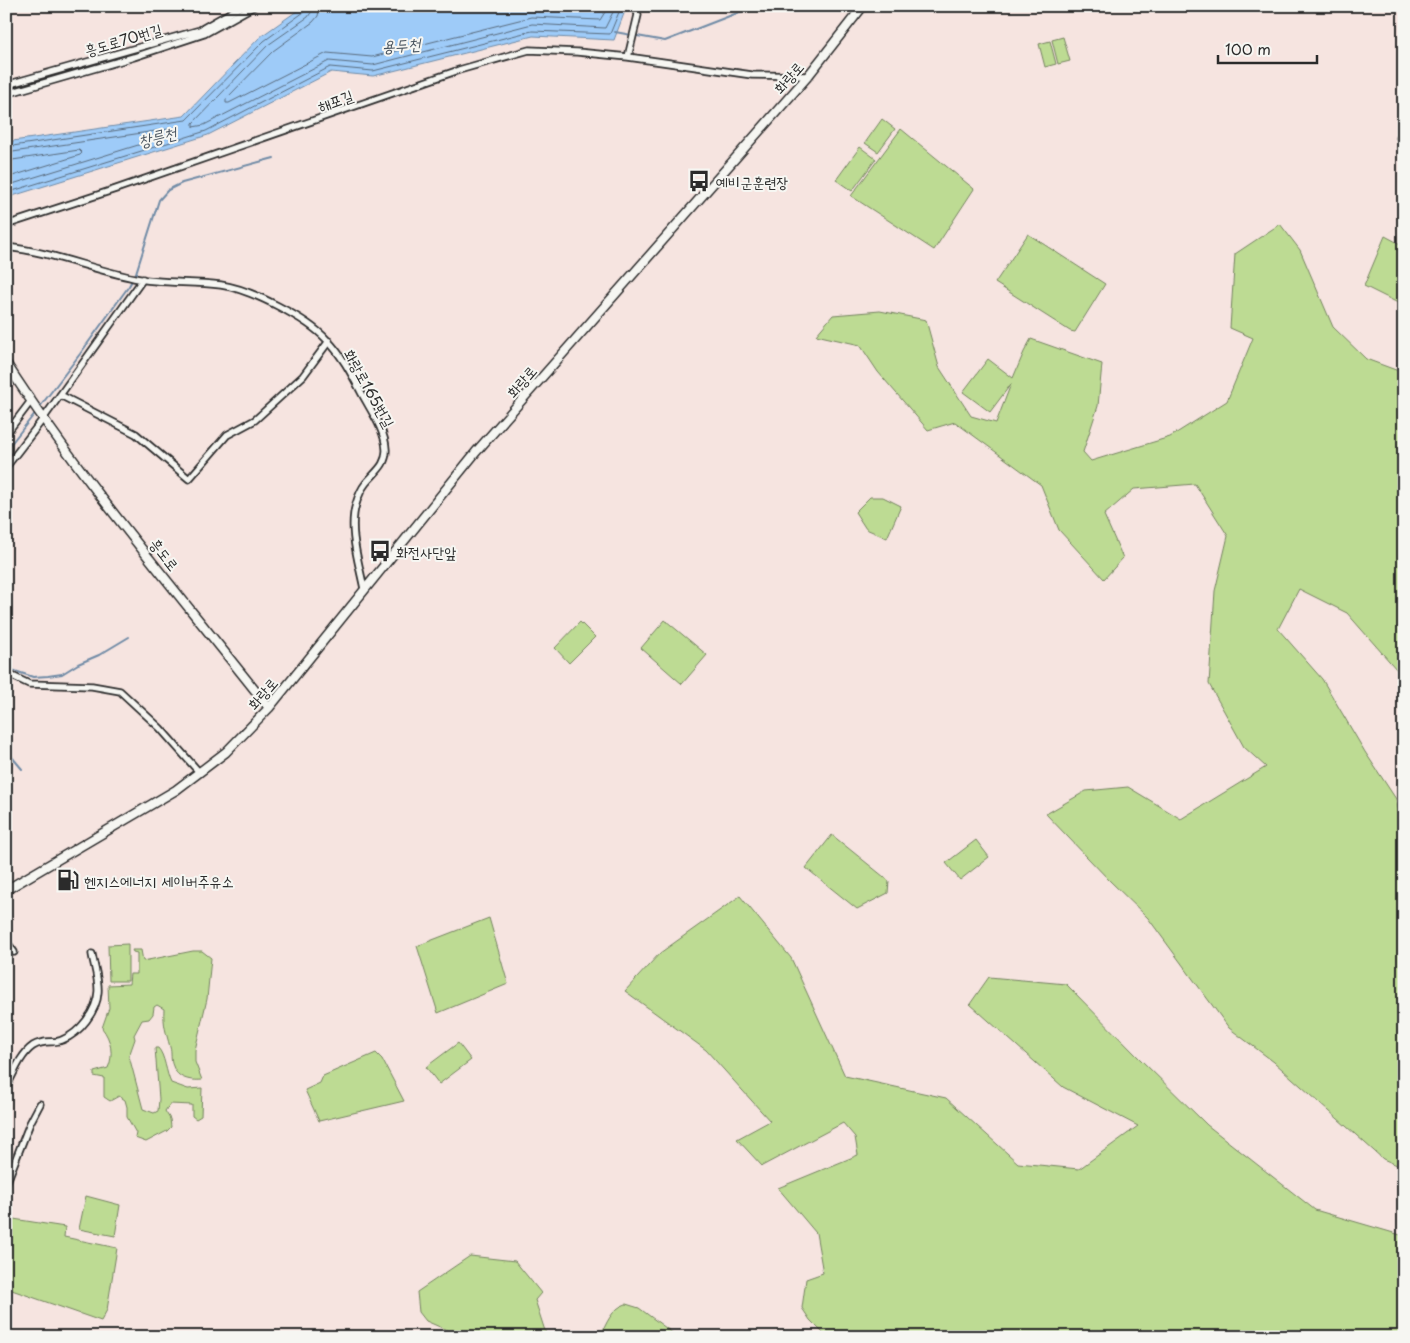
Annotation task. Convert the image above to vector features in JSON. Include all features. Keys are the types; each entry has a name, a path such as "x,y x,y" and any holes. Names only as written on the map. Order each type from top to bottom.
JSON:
{"main road":[{"name":"화랑로","path":"6,890 176,790 226,752 269,708 476,452 808,76 863,6"},
{"path":"6,363 32,402"},
{"name":"흥도로","path":"32,402 42,418 136,540 269,708"}],"street":[{"name":"흥도로70번길","path":"6,85 200,30 242,6"},
{"path":"6,94 204,34 254,6"},
{"path":"628,57 638,15 636,6"},
{"name":"해포길","path":"6,225 116,190 459,70 529,50 628,57 752,76 808,76"},
{"name":"화랑로165번길","path":"6,247 27,249 67,258 112,274 140,279 223,286 244,292 281,308 313,327 328,341 351,373 383,435 386,449 385,459 381,467 365,484 356,504 353,522 364,589"},
{"path":"6,467 60,395 140,279"},
{"name":"화랑로165번길","path":"60,395 136,434 189,479 227,435 256,420 303,376 328,341"},
{"path":"6,434 32,402"},
{"path":"6,673 29,684 92,686 120,691 160,728 199,772"},
{"path":"6,941 14,952"},
{"path":"6,1088 20,1061 32,1047 45,1041 62,1040 82,1027 92,1011 98,994 92,954"},
{"path":"6,1184 30,1122 40,1104"}],"green space":[{"path":"1063,37 1070,61 1058,64 1052,40"},
{"path":"1050,41 1056,64 1045,67 1039,44"},
{"path":"882,119 895,129 878,152 865,143"},
{"path":"901,129 974,189 934,250 851,196"},
{"path":"860,147 876,159 852,191 836,180"},
{"path":"1280,224 1300,250 1333,327 1366,359 1404,373 1404,678 1347,613 1299,589 1278,629 1322,679 1365,752 1396,799 1404,834 1404,1168 1383,1159 1274,1062 1229,1028 1148,918 1046,814 1086,791 1128,787 1181,819 1266,767 1244,747 1209,684 1215,591 1228,536 1195,484 1134,489 1104,515 1123,558 1104,579 1059,530 1041,485 955,422 928,430 878,372 860,345 816,335 833,315 880,311 926,320 939,367 971,416 996,423 1011,384 990,412 963,392 988,359 1013,378 1031,339 1102,364 1098,406 1083,452 1091,461 1170,437 1227,401 1253,338 1230,328 1235,254"},
{"path":"1028,234 1105,284 1075,332 1070,331 995,283"},
{"path":"1385,236 1404,246 1404,306 1364,286"},
{"path":"870,497 883,497 901,506 887,538 866,529 855,512"},
{"path":"665,620 707,655 682,684 641,648"},
{"path":"580,622 595,637 569,663 555,648"},
{"path":"832,835 889,881 888,893 857,909 806,868"},
{"path":"976,840 989,857 960,880 946,863"},
{"path":"740,896 791,958 845,1076 946,1098 1018,1163 1079,1169 1138,1126 1063,1087 970,1004 989,977 1066,984 1207,1125 1315,1210 1404,1236 1404,1337 827,1337 810,1320 802,1308 806,1279 823,1273 816,1233 778,1188 858,1155 855,1137 843,1123 762,1166 737,1139 770,1121 706,1050 625,991 660,953"},
{"path":"489,918 508,984 438,1013 417,946"},
{"path":"128,944 128,981 109,981 108,945"},
{"path":"132,950 141,950 143,961 193,951 202,951 211,958 207,999 195,1050 195,1062 202,1080 185,1078 175,1070 172,1064 171,1049 165,1028 164,1009 157,1005 154,1007 153,1014 149,1019 142,1020 134,1035 135,1039 129,1056 143,1109 154,1113 158,1111 159,1099 155,1048 158,1048 162,1055 171,1083 188,1089 202,1088 201,1116 196,1119 192,1116 192,1105 170,1104 165,1111 170,1119 171,1127 146,1142 135,1138 136,1133 127,1117 125,1100 119,1096 110,1101 104,1097 104,1078 94,1076 94,1072 108,1068 111,1058 109,1042 102,1028 109,1008 108,985 129,984 130,974 137,974 137,953"},
{"path":"458,1043 471,1060 439,1084 426,1067"},
{"path":"376,1053 382,1059 404,1101 319,1121 305,1090 320,1083 323,1076"},
{"path":"86,1196 120,1205 115,1236 79,1229"},
{"path":"7,1218 65,1227 64,1237 117,1248 107,1310 101,1321 6,1288"},
{"path":"470,1256 515,1261 541,1293 535,1300 546,1334 544,1337 463,1337 426,1321 419,1312 417,1292"},
{"path":"626,1304 639,1308 678,1337 600,1337 613,1313"}],"water":[{"name":"창릉천","path":"304,6 622,6 625,11 614,40 533,36 373,76 331,72 208,135 6,198 6,142 184,116 260,37"}],"waterway":[{"name":"용두천","path":"615,32 665,41 745,10 749,6"},
{"path":"39,408 129,286 136,273 159,200 168,190 182,183 274,158"},
{"path":"6,450 36,412"},
{"path":"6,668 33,677 62,674 129,637"},
{"path":"6,750 22,769"}],"place":[{"name":"예비군훈련장","path":"699,181"},
{"name":"화전사단앞","path":"380,551"},
{"name":"헨지스에너지 세이버주유소","path":"68,880"}]}
